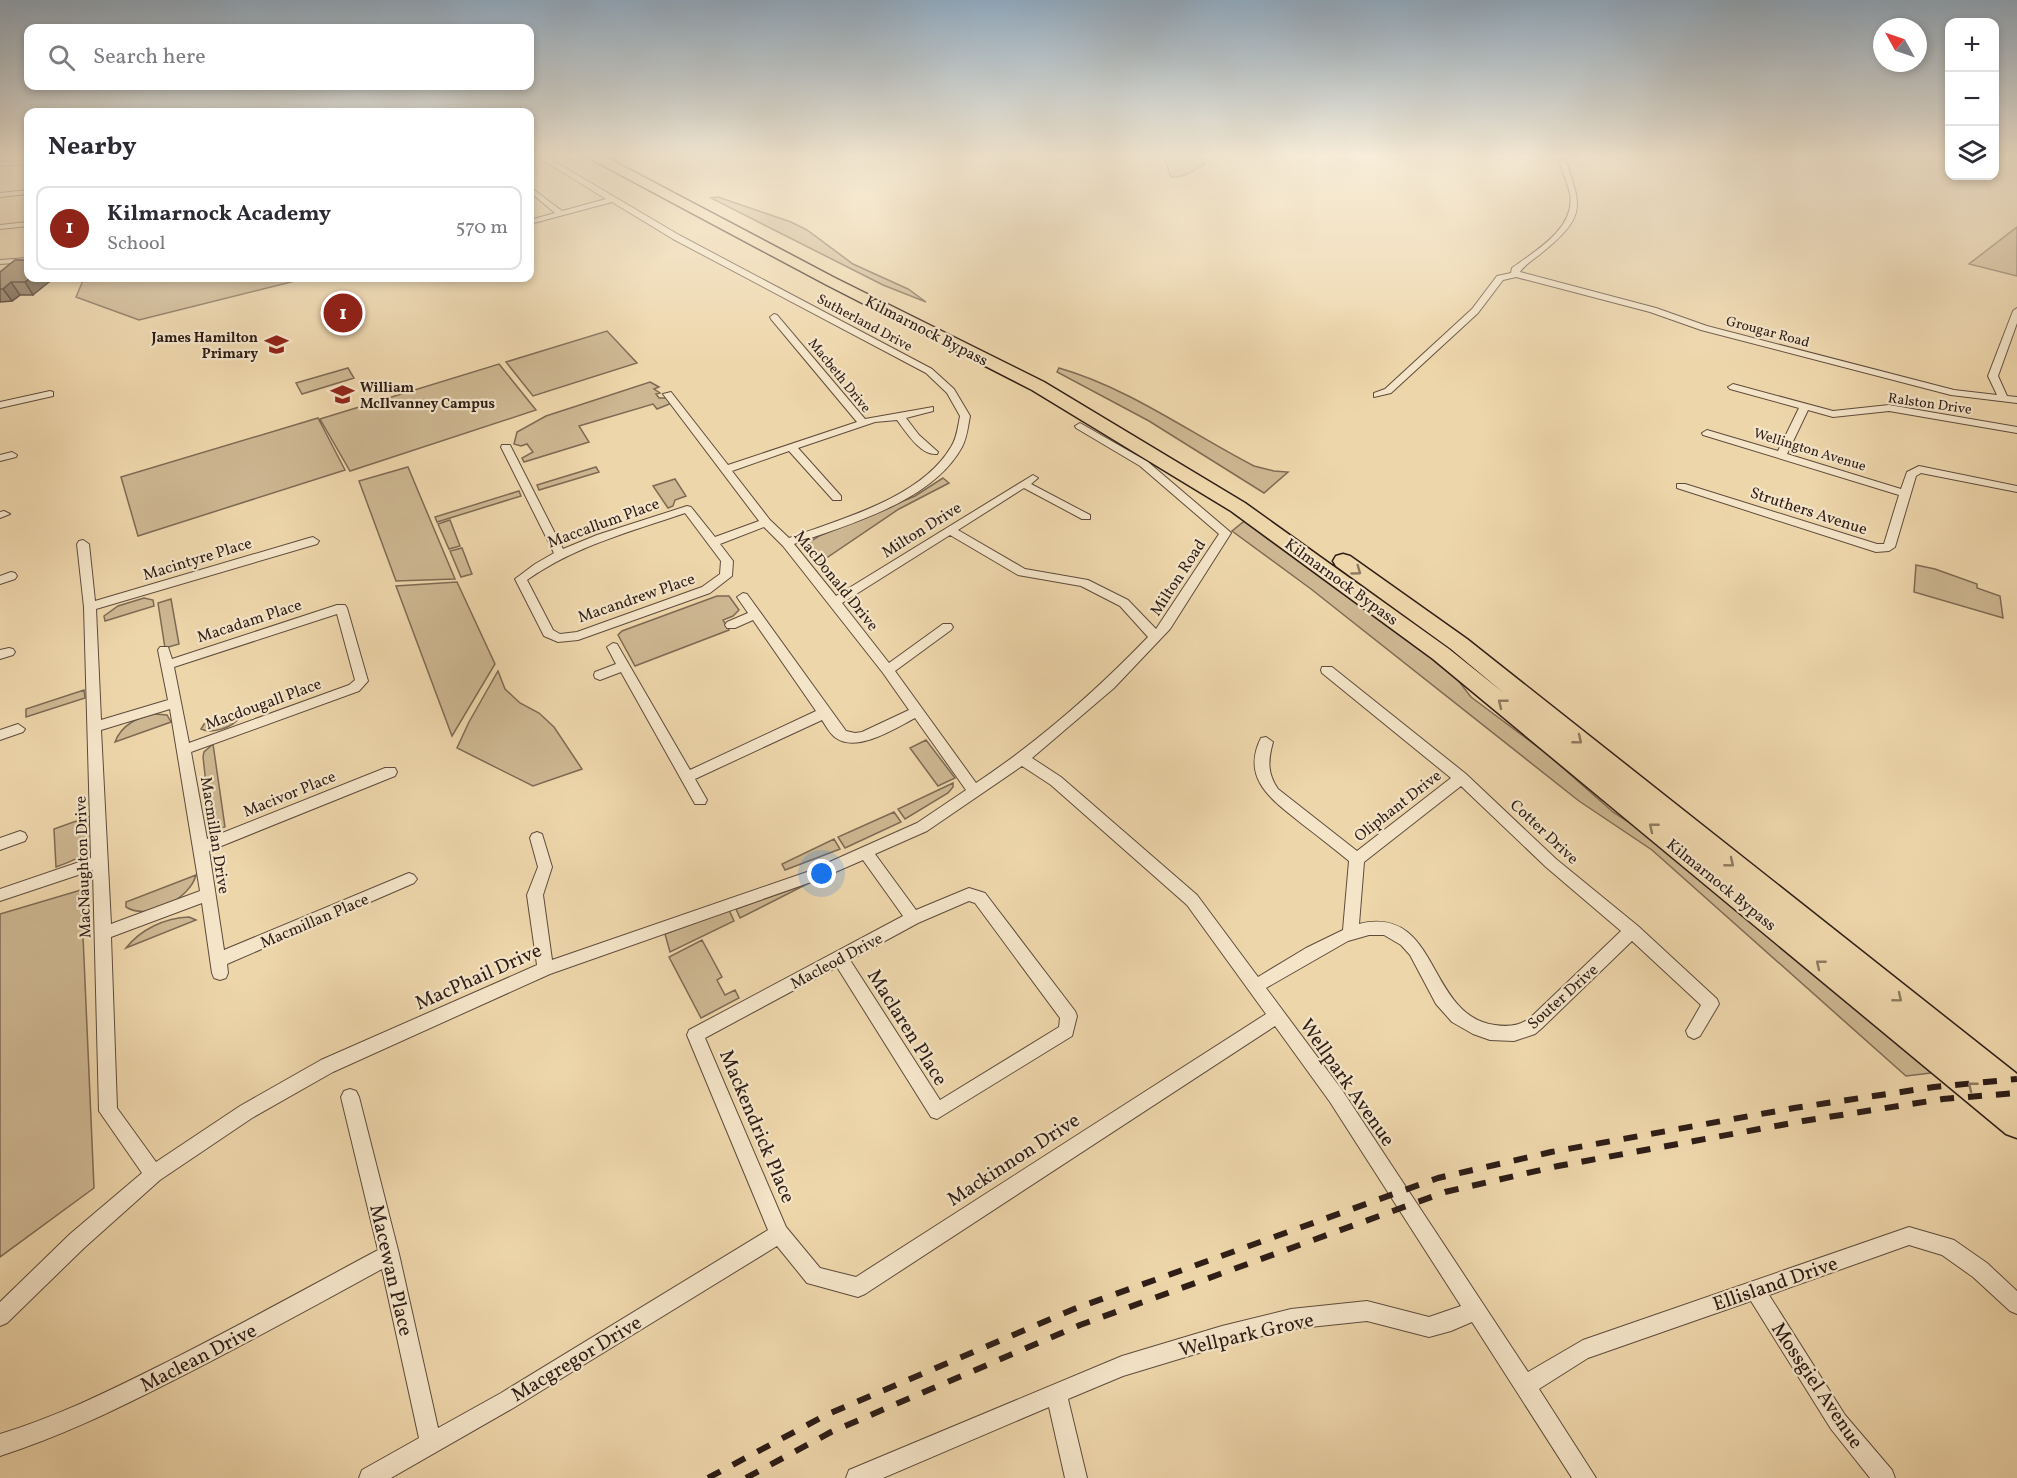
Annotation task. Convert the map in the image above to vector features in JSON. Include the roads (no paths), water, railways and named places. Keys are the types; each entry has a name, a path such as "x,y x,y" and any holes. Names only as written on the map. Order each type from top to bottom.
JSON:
{"highway":[{"name":"Kilmarnock Bypass","path":"721,223 1038,386 1246,513 1441,654 2017,1123"},
{"name":"Kilmarnock Bypass","path":"741,223 1052,382 1170,448 1282,518 1459,644 2017,1093"}],"street":[{"name":"Sutherland Drive","path":"653,223 928,372 951,391 965,416 956,450 930,480 892,502 787,543"},
{"path":"1377,395 1388,391 1474,310 1500,278 1516,274 1515,270 1558,234 1565,223"},
{"path":"0,227 24,224"},
{"path":"0,262 24,260"},
{"name":"Grougar Road","path":"1516,274 1653,310 1704,328 1954,393 2017,400"},
{"path":"2004,399 1993,376 2012,338 2016,314"},
{"name":"Macbeth Drive","path":"727,469 863,423 774,317"},
{"name":"Ralston Drive","path":"1733,387 1833,414 1888,408 2017,430"},
{"path":"0,405 50,394"},
{"name":"MacDonald Drive","path":"668,394 766,522 787,543 888,670 975,792"},
{"path":"1781,455 1804,408"},
{"path":"863,423 873,419 900,417 929,409"},
{"path":"900,417 915,437 933,452"},
{"name":"Milton Road","path":"1022,759 1109,685 1166,626 1225,533 1144,464 1080,426"},
{"name":"Wellington Avenue","path":"1707,433 1903,493"},
{"path":"506,447 560,554"},
{"path":"792,448 837,498"},
{"path":"0,458 12,455"},
{"name":"Struthers Avenue","path":"1682,486 1876,548 1889,547 1903,493 1911,474 1919,469 2017,489"},
{"name":"Milton Drive","path":"835,603 1028,481 1086,517"},
{"name":"Maccallum Place","path":"532,603 521,579 542,562 687,509 713,542"},
{"path":"713,542 766,522"},
{"path":"950,530 1022,572 1084,583 1124,603 1156,637"},
{"name":"Macintyre Place","path":"90,607 313,541"},
{"name":"Macandrew Place","path":"532,603 548,633 558,638 578,636 706,590 726,576 727,561 713,542"},
{"name":"MacNaughton Drive","path":"83,544 90,607 99,862 102,883 108,1111 154,1174"},
{"path":"743,597 836,730 847,738 863,737 918,711"},
{"name":"Macadam Place","path":"167,665 341,608 362,681 354,688"},
{"path":"731,625 755,615"},
{"path":"888,670 947,627"},
{"path":"613,647 700,800"},
{"name":"Macmillan Drive","path":"164,650 201,848 219,966"},
{"path":"600,675 623,666"},
{"name":"Cotter Drive","path":"1327,670 1461,778 1551,863 1632,930 1710,1004 1694,1031"},
{"name":"Macdougall Place","path":"183,750 354,688"},
{"path":"95,727 175,703"},
{"path":"687,777 824,713"},
{"path":"0,735 18,729"},
{"path":"1266,742 1262,760 1263,779 1273,793 1358,859"},
{"name":"MacPhail Drive","path":"0,1316 76,1241 154,1174 246,1112 327,1066 545,969 812,876 866,853 922,827 1022,759"},
{"name":"Wellpark Avenue","path":"1022,759 1064,788 1192,900 1335,1096 1585,1478"},
{"name":"Macivor Place","path":"201,848 390,772"},
{"name":"Oliphant Drive","path":"1350,933 1358,859 1461,778"},
{"path":"0,844 20,837"},
{"path":"537,838 545,867 536,895 545,969"},
{"path":"866,853 913,918"},
{"path":"0,896 99,862"},
{"name":"Macmillan Place","path":"219,966 410,879"},
{"path":"102,934 208,894"},
{"name":"Macleod Drive","path":"695,1035 913,918 969,894 980,898 1068,1016 1066,1031 1005,1070"},
{"name":"Souter Drive","path":"1350,933 1371,927 1392,931 1410,941 1443,1000 1479,1030 1504,1035 1528,1030 1632,930"},
{"path":"1256,986 1350,933"},
{"name":"Maclaren Place","path":"840,958 937,1111 1005,1070"},
{"name":"Mackinnon Drive","path":"779,1234 814,1276 858,1287 1276,1016"},
{"name":"Mackendrick Place","path":"695,1035 779,1234"},
{"name":"Macewan Place","path":"350,1097 389,1254 431,1444"},
{"name":"Macgregor Drive","path":"370,1478 508,1400 779,1234"},
{"name":"Ellisland Drive","path":"1524,1386 1583,1350 1909,1236 1947,1247 1980,1270 2017,1304"},
{"name":"Maclean Drive","path":"0,1446 32,1436 130,1392 245,1334 389,1254"},
{"name":"Mossgiel Avenue","path":"1755,1290 1838,1422 1884,1478"},
{"name":"Wellpark Grove","path":"857,1478 1122,1366 1222,1336 1291,1319 1367,1311 1429,1327 1451,1322 1474,1310"},
{"path":"1056,1394 1076,1478"}],"railway":[{"path":"708,1478 826,1415 1074,1309 1438,1178 1551,1152 1794,1108 1934,1087 2017,1079"},
{"path":"746,1478 831,1432 1080,1325 1445,1192 1558,1166 1803,1121 1943,1099 2017,1093"}],"place":[{"name":"Kilmarnock Academy","path":"343,313"},
{"name":"James Hamilton Primary","path":"276,345"},
{"name":"William McIlvanney Campus","path":"342,395"}]}
